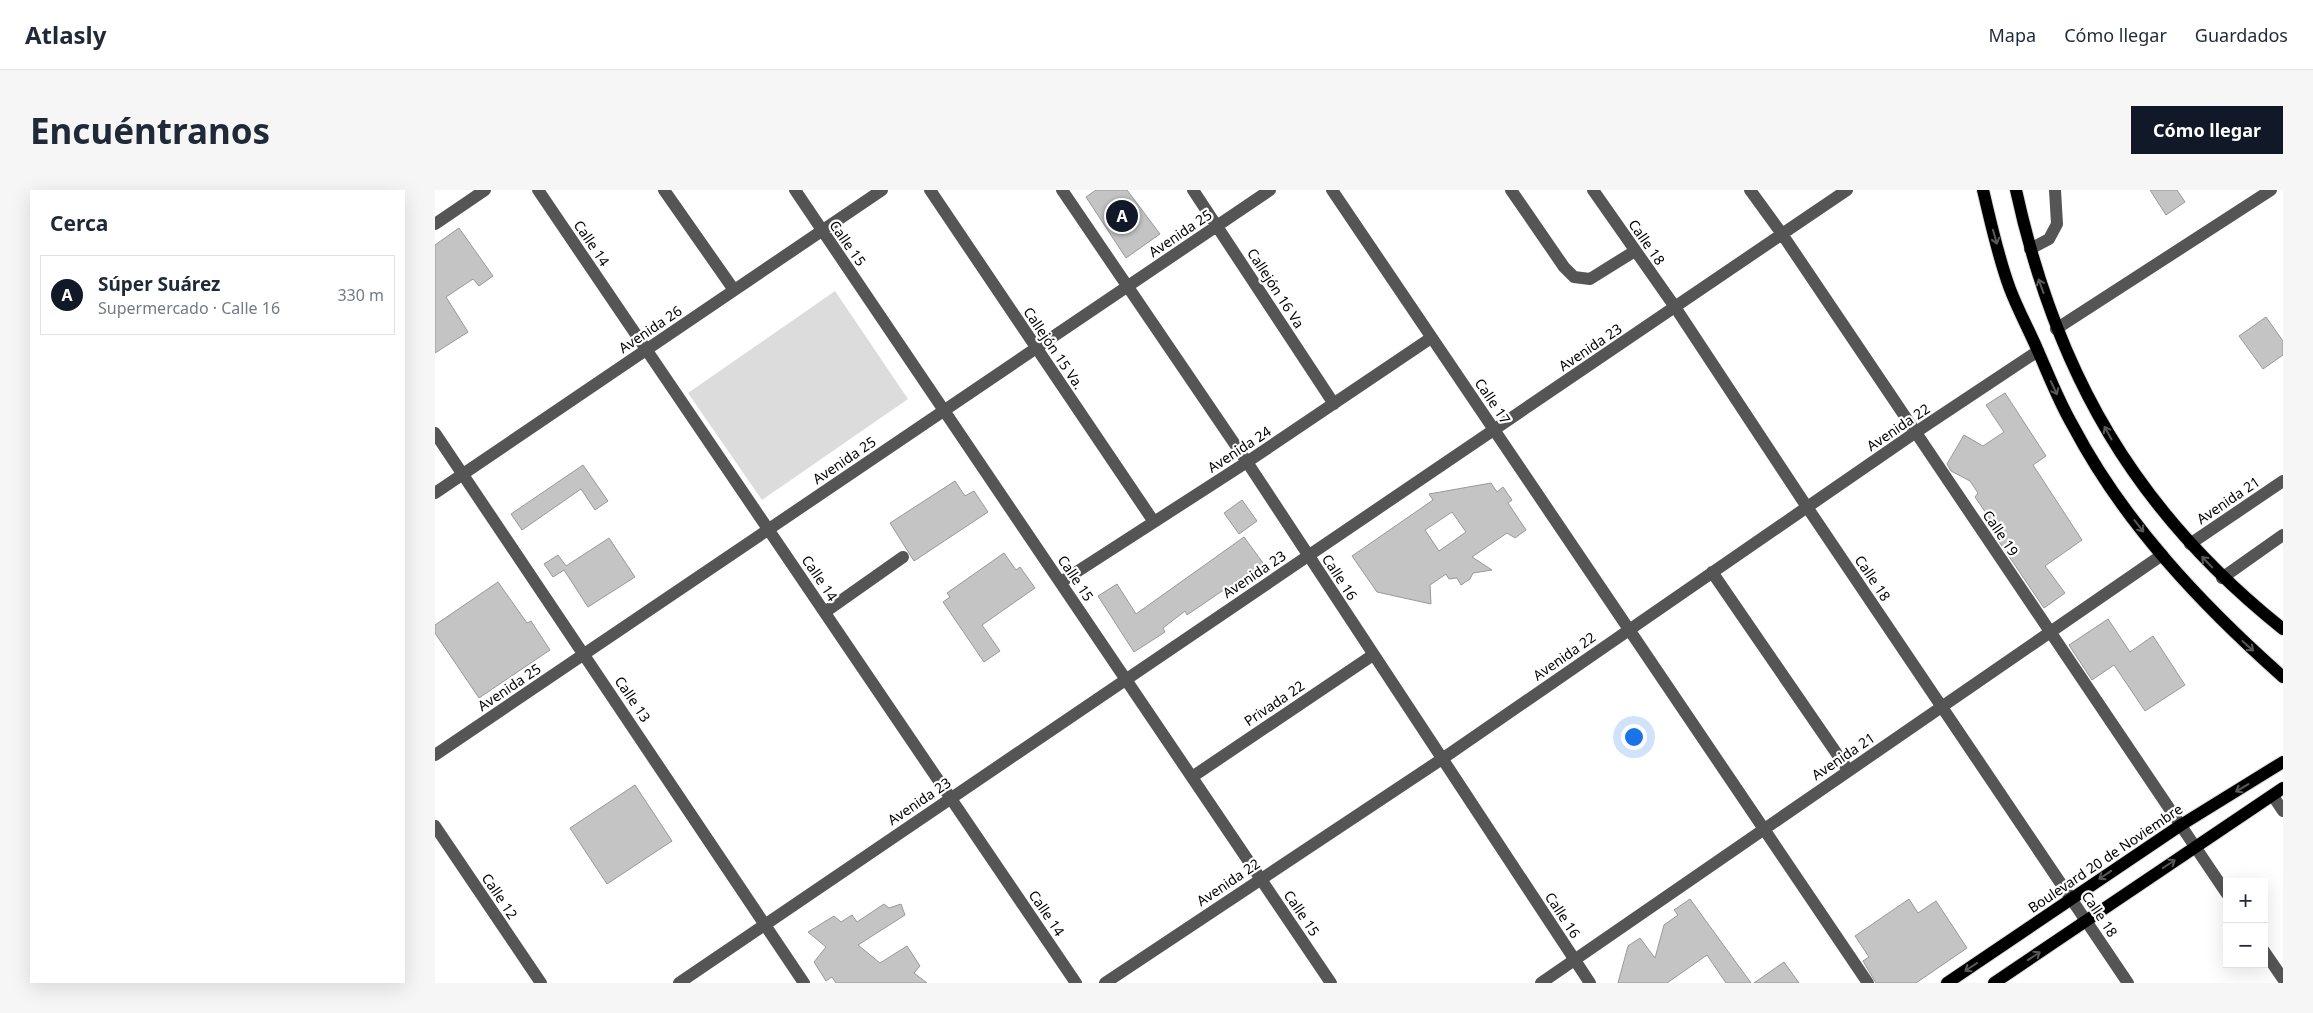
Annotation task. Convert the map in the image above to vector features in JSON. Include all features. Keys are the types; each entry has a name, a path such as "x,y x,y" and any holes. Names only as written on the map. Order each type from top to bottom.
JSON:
{"main road":[{"path":"1983,190 2009,288 2073,427 2100,472 2125,508 2162,555 2239,638 2283,677"},
{"path":"2015,190 2030,249 2056,328 2092,404 2114,444 2146,491 2190,544 2222,578 2283,629"},
{"name":"Boulevard 20 de Noviembre","path":"1947,983 2181,825 2283,762"},
{"path":"1994,983 2195,846 2278,792"}],"street":[{"path":"435,224 485,190"},
{"name":"Calle 14","path":"538,190 1076,983"},
{"name":"Calle 15","path":"795,190 1331,983"},
{"name":"Avenida 26","path":"435,493 882,190"},
{"name":"Callejón 15 Va.","path":"930,190 1154,522"},
{"name":"Calle 16","path":"1061,190 1247,462 1590,983"},
{"name":"Callejón 16 Va","path":"1193,190 1334,404"},
{"name":"Avenida 25","path":"435,755 1270,190"},
{"name":"Calle 17","path":"1331,190 1868,983"},
{"path":"1511,190 1564,268 1574,277 1590,279 1635,250"},
{"name":"Calle 18","path":"1593,190 1675,307 1807,507 2128,983"},
{"name":"Calle 19","path":"1749,190 1782,234 2223,888"},
{"name":"Avenida 23","path":"679,983 1847,190"},
{"path":"2030,249 2049,239 2057,224 2055,190"},
{"path":"2056,328 2271,190"},
{"path":"670,192 734,290"},
{"name":"Avenida 24","path":"1061,582 1247,462 1431,338"},
{"name":"Avenida 22","path":"1105,983 1442,758 1916,432 2038,351"},
{"name":"Calle 13","path":"435,433 766,923 804,983"},
{"name":"Avenida 21","path":"2190,544 2283,481"},
{"path":"2222,578 2283,535"},
{"name":"Avenida 21","path":"1541,983 2162,555"},
{"path":"825,612 903,557"},
{"path":"1713,572 1848,770"},
{"name":"Privada 22","path":"1192,777 1373,655"},
{"path":"2278,792 2283,811"},
{"name":"Calle 12","path":"435,826 541,983"},
{"path":"2268,957 2283,979"}],"shaded area":[{"path":"835,291 908,399 762,500 688,393"}],"building":[{"path":"1096,190 1127,190 1160,234 1126,258 1086,197"},
{"path":"2150,190 2177,190 2185,202 2166,215"},
{"path":"459,228 493,276 479,286 473,279 446,297 468,332 435,353 435,245"},
{"path":"2266,317 2283,341 2283,355 2263,369 2239,336"},
{"path":"2005,393 2046,456 2033,465 2082,540 2045,566 2065,593 2044,608 1987,524 1990,519 1975,497 1978,493 1970,481 1951,471 1947,464 1964,435 1983,446 2004,432 1986,405"},
{"path":"583,465 608,501 595,510 581,489 522,530 511,514"},
{"path":"955,481 965,496 974,491 988,512 914,561 890,523"},
{"path":"1491,483 1497,492 1503,487 1512,500 1508,503 1526,530 1515,538 1507,533 1472,557 1492,570 1473,573 1470,579 1461,585 1457,578 1449,579 1446,574 1430,585 1431,604 1377,592 1352,556 1433,500 1429,494","holes":["1452,512 1466,532 1439,551 1425,530"]},
{"path":"1242,500 1257,521 1239,534 1224,513"},
{"path":"1244,537 1263,563 1187,615 1185,611 1163,628 1165,632 1134,652 1098,596 1117,584 1136,614"},
{"path":"609,538 635,577 588,607 564,570 553,577 544,564 558,555 566,566"},
{"path":"1004,553 1016,570 1020,567 1035,588 982,625 1000,651 984,662 943,602 950,597 947,593"},
{"path":"498,582 527,623 531,621 550,650 479,698 435,633 435,625"},
{"path":"2108,619 2130,652 2153,636 2185,685 2145,711 2114,665 2092,680 2069,645"},
{"path":"635,785 672,841 607,884 570,828"},
{"path":"1690,899 1751,983 1726,983 1707,955 1667,983 1618,983 1628,946 1640,938 1655,958 1664,925 1678,915 1674,910"},
{"path":"1909,899 1918,913 1936,901 1967,948 1916,983 1876,983 1863,961 1869,957 1855,936"},
{"path":"884,904 889,908 901,904 905,915 858,945 880,963 907,946 920,966 914,973 927,983 836,983 832,977 826,981 814,962 826,947 808,932 834,916 841,922 852,915 857,922"},
{"path":"1784,962 1799,983 1754,983"}],"place":[{"name":"Súper Suárez","path":"1122,216"}]}
